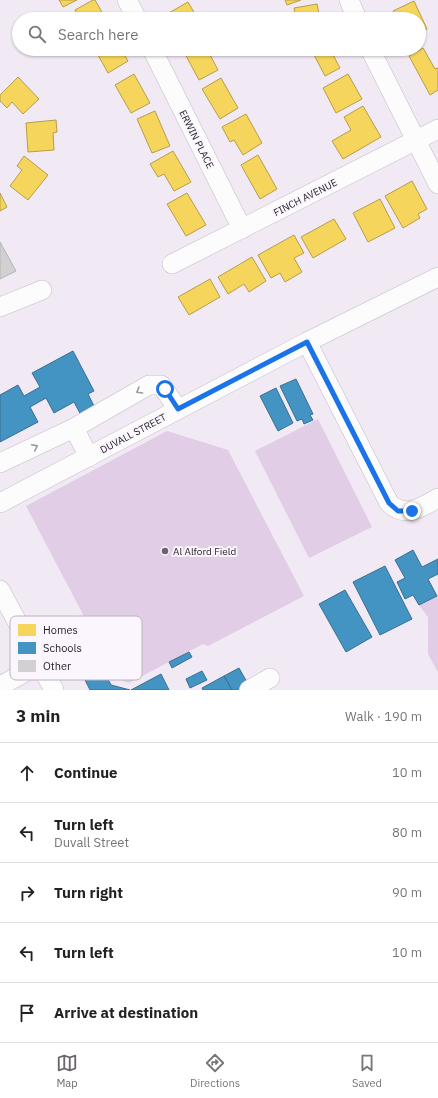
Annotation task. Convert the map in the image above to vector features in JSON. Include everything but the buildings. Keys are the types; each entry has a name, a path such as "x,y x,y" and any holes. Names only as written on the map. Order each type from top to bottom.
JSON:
{"street":[{"path":"127,0 133,12"},
{"path":"349,0 354,12"},
{"name":"ERWIN PLACE","path":"156,56 242,229"},
{"path":"373,56 438,184"},
{"name":"FINCH AVENUE","path":"172,264 438,129"},
{"name":"DUVALL STREET","path":"0,502 89,457 307,342 438,277"},
{"path":"0,307 42,290"},
{"path":"307,342 389,503 398,511 408,512 438,498"},
{"path":"0,463 74,428 149,385 161,385 178,409"},
{"path":"74,428 89,457"},
{"path":"0,590 14,616"},
{"path":"249,690 270,678"},
{"path":"0,686 11,680"},
{"path":"49,680 54,690"}],"shaded area":[{"path":"318,419 372,527 309,558 255,451"},
{"name":"Al Alford Field","path":"167,431 228,450 304,596 208,646 203,644 142,676 142,616 84,616 26,506"},
{"path":"438,595 438,672 428,654 428,617 419,605"},
{"name":"Al Alford Field","path":"120,680 135,680 129,683"}],"place":[{"name":"Al Alford Field","path":"165,551"}],"route":[{"path":"165,389 178,409 307,342 389,503 398,511 412,511"}]}
